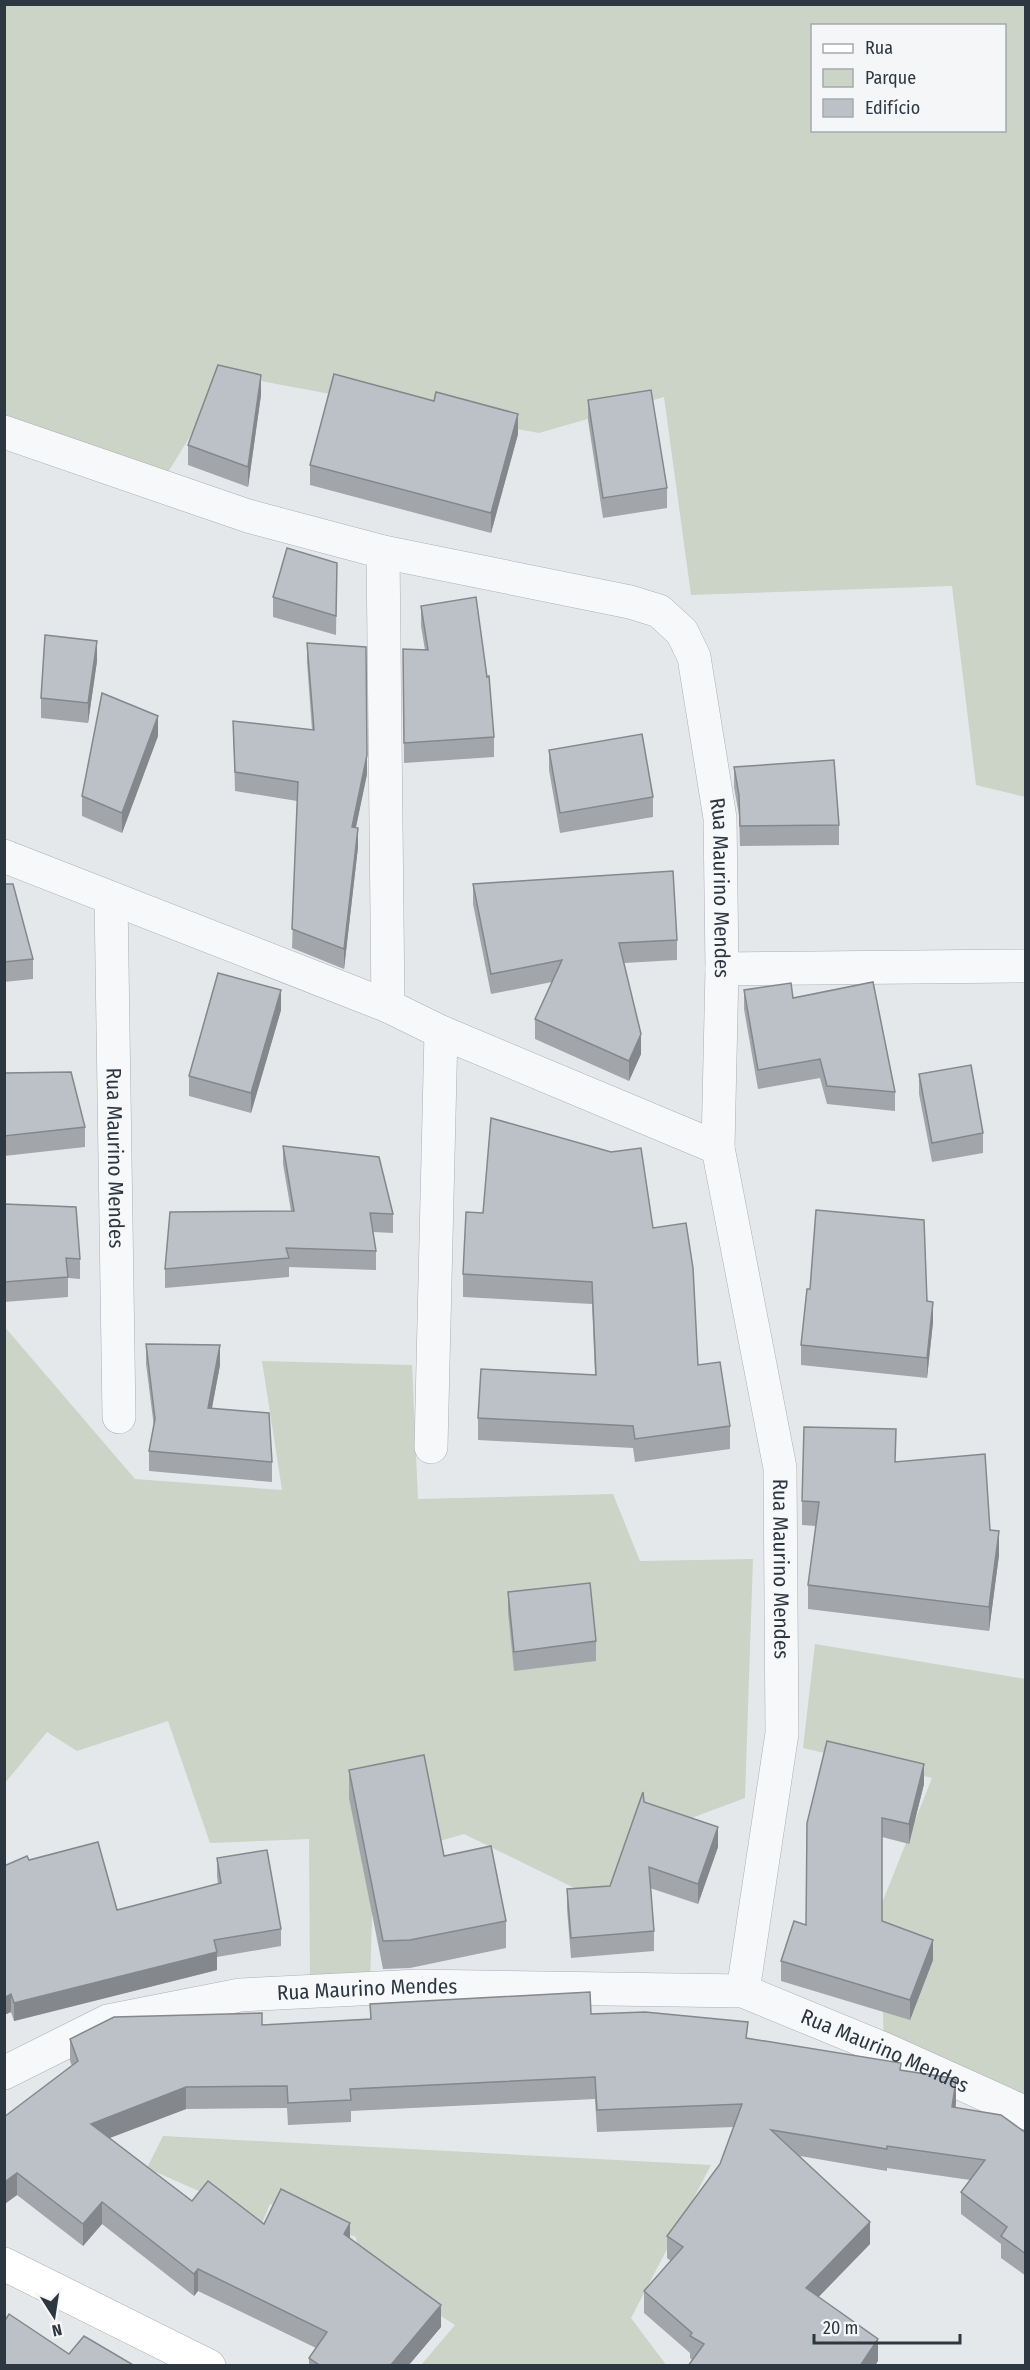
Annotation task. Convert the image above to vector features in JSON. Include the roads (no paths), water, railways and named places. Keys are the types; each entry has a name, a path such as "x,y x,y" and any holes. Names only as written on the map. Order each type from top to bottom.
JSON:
{"street":[{"path":"4,432 248,516 383,552 388,1006"},
{"name":"Rua Maurino Mendes","path":"383,552 630,602 659,611 682,632 694,657 720,818 722,969 718,1148 780,1468 782,1732 743,1991"},
{"path":"4,856 388,1006 441,1032 718,1148"},
{"name":"Rua Maurino Mendes","path":"111,898 119,1417"},
{"path":"722,969 1026,966"},
{"path":"431,1447 441,1032"},
{"name":"Rua Maurino Mendes","path":"4,2073 108,2021 240,1995 418,1986 743,1991 884,2049 1026,2113"},
{"path":"4,2264 210,2366"}]}
